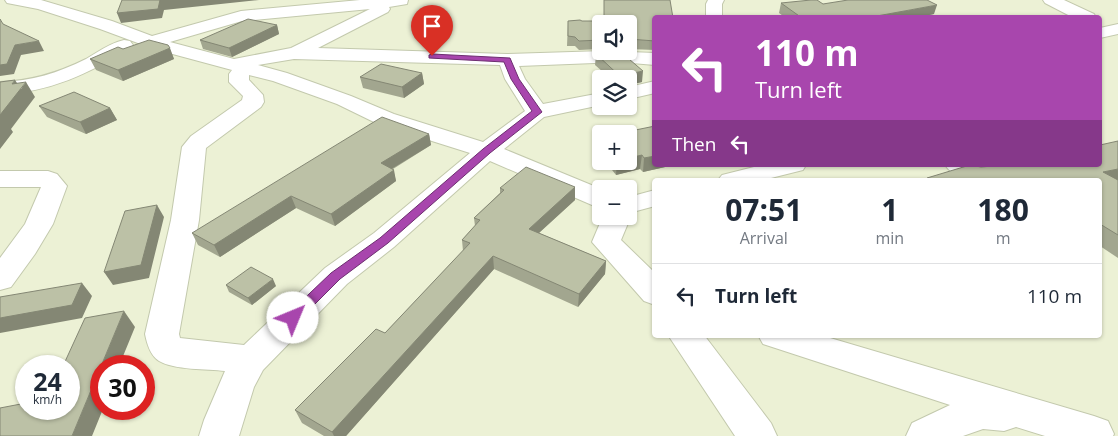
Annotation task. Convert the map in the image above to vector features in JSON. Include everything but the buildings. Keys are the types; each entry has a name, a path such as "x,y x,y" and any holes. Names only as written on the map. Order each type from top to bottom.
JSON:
{"street":[{"path":"13,0 41,5 145,39 280,77 344,100 386,119 487,151 592,195"},
{"path":"240,66 294,53 402,0"},
{"path":"0,88 21,88 62,78 145,39 241,16 402,0"},
{"path":"714,15 716,0"},
{"path":"1051,0 1082,15"},
{"path":"341,6 364,17"},
{"path":"294,53 507,60 620,56 652,59"},
{"path":"507,60 515,79 537,112"},
{"path":"240,66 239,82 253,95 253,102 199,141 194,147 185,220 162,334 164,344 172,351 250,360"},
{"path":"637,91 652,88"},
{"path":"219,436 222,420 237,383 250,360 336,276 384,240 487,151 537,112 592,101"},
{"path":"739,178 786,167"},
{"path":"0,179 48,179 54,186 48,208 32,238 0,279"},
{"path":"637,203 652,199"},
{"path":"613,225 606,242 652,290"},
{"path":"688,338 757,436"},
{"path":"784,338 1079,432"},
{"path":"926,436 962,417 977,412 993,411 1079,432"}],"route":[{"path":"293,318 336,276 384,240 487,151 537,112 515,79 507,60 432,56"}]}
